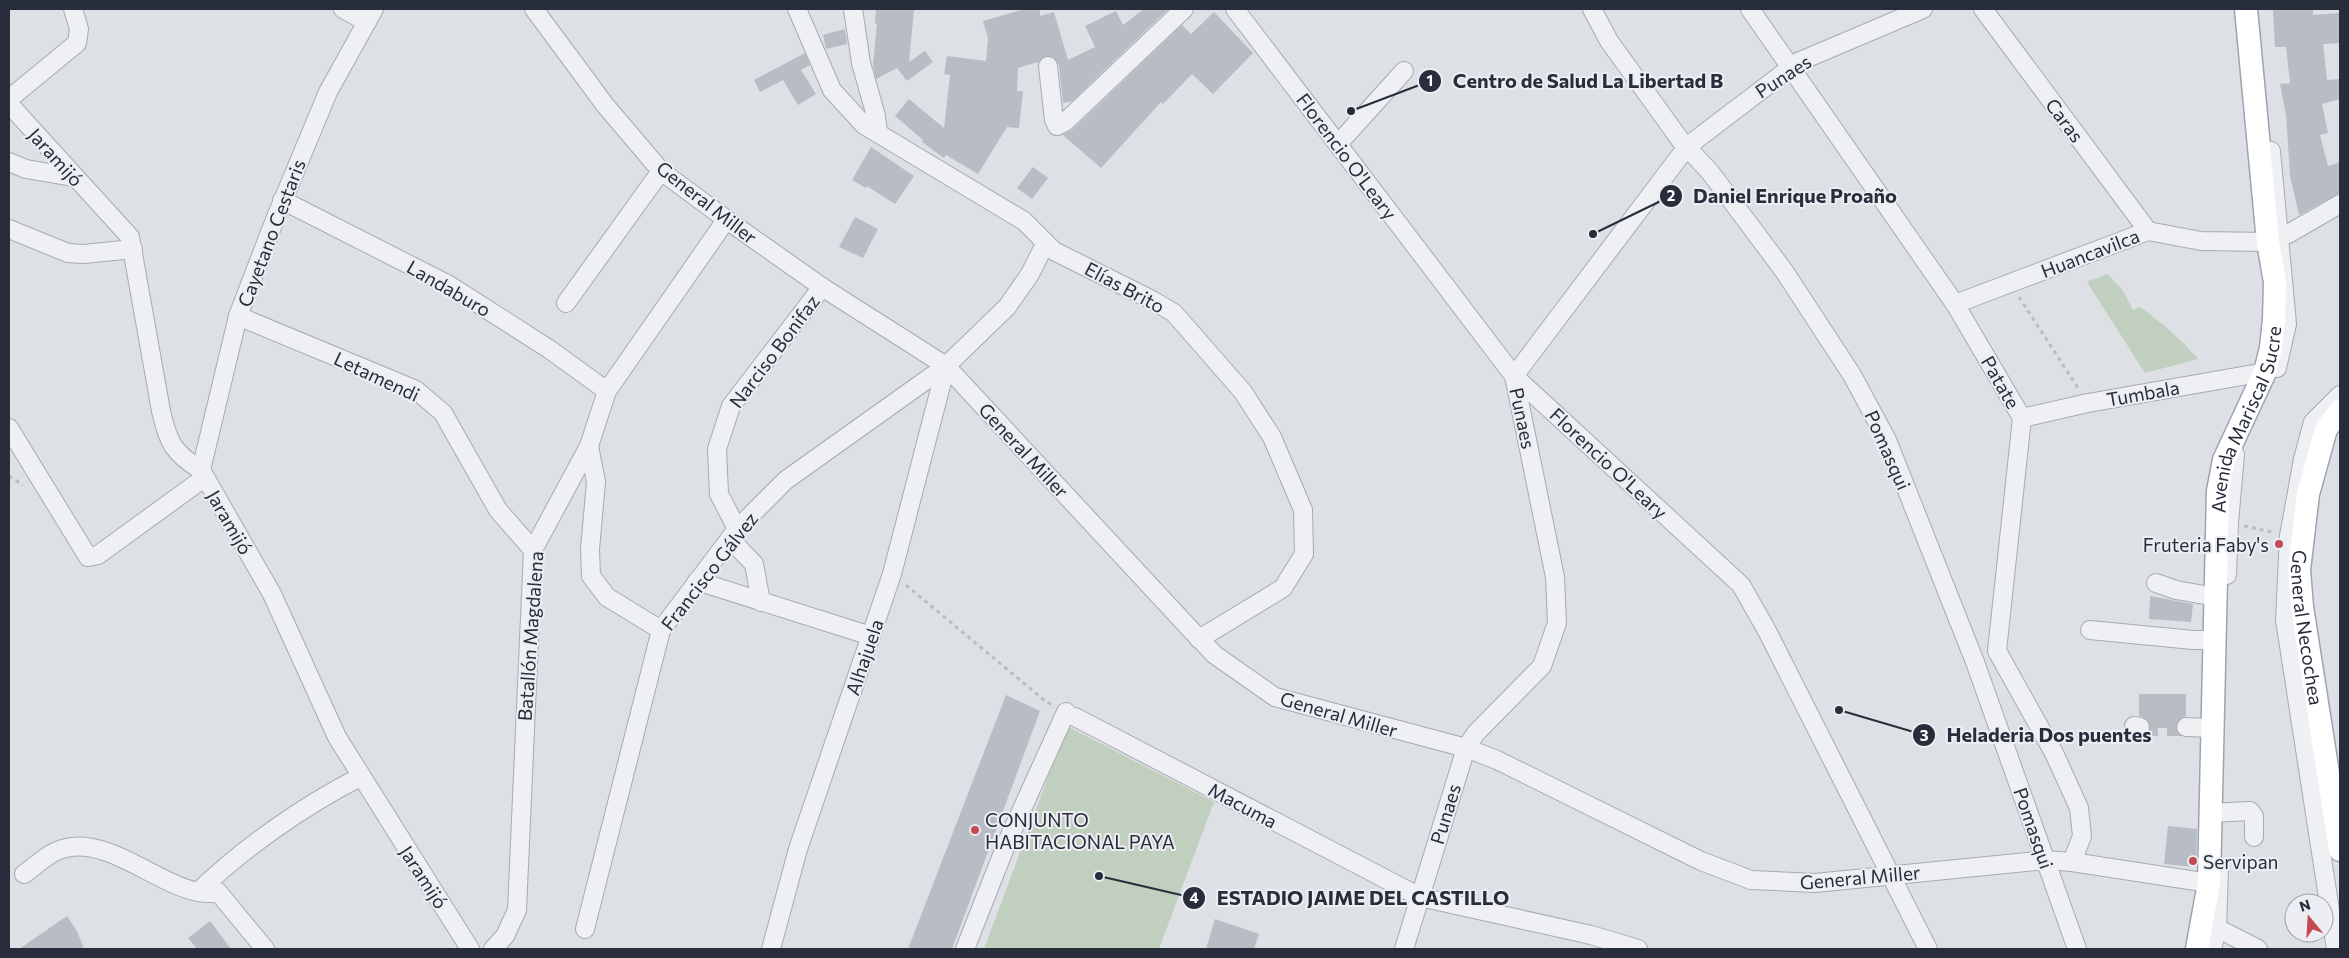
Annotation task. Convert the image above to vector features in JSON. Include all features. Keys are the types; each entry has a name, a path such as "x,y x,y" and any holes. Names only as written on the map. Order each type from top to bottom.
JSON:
{"main road":[{"name":"Avenida Mariscal Sucre","path":"2197,949 2210,925 2209,883 2216,813 2213,728 2218,491 2222,468 2238,425 2265,372 2274,320 2274,240 2246,9"},
{"name":"General Necochea","path":"2340,411 2326,429 2314,467 2308,494 2299,570 2302,607 2340,850"}],"street":[{"path":"9,99 77,43 79,29 73,9"},
{"path":"343,9 370,15"},
{"name":"General Miller","path":"534,9 605,104 661,171 726,220 822,287 946,366 1199,639 1215,655 1275,697 1466,748 1497,760 1701,861 1751,880 1815,884 2046,860 2072,862 2209,883"},
{"name":"Elías Brito","path":"797,9 832,90 864,125 1024,221 1054,251 1174,313 1243,392 1272,437 1290,474 1303,510 1304,554 1283,588 1199,639"},
{"path":"853,9 861,63 876,116 878,133"},
{"path":"1048,66 1054,120 1057,126 1065,122 1184,9"},
{"name":"Florencio O'Leary","path":"1235,9 1514,376 1741,585 1766,629 1928,949"},
{"name":"Pomasqui","path":"1592,9 1609,41 1688,148 1710,172 1784,271 1852,376 1887,440 1976,662 2077,949"},
{"name":"Patate","path":"1750,9 1955,304 2022,418 1997,651"},
{"name":"Punaes","path":"1404,949 1466,748 1476,733 1542,666 1556,623 1556,577 1514,376 1688,148 1789,67 1923,9"},
{"name":"Caras","path":"1983,9 2148,231"},
{"path":"2212,949 2210,925 2229,523 2234,458 2276,372 2287,324 2274,240 2257,9"},
{"name":"Cayetano Cestaris","path":"202,474 238,316 282,200 328,92 370,15"},
{"path":"1338,144 1404,71"},
{"name":"Jaramijó","path":"9,104 73,177 130,237 166,435 172,447 202,474 272,594 337,737 360,777 470,949"},
{"path":"9,162 26,169 73,177"},
{"path":"566,303 661,171"},
{"name":"Landaburo","path":"282,200 449,286 549,349 607,391"},
{"name":"Huancavilca","path":"1955,304 2148,231 2201,241 2274,240 2340,204"},
{"name":"Batallón Magdalena","path":"493,949 505,936 516,910 533,550 589,446 607,391 726,220"},
{"path":"9,229 68,253 84,254 133,249"},
{"name":"Francisco Gálvez","path":"585,930 661,630 733,534 786,480 946,366 1007,307 1030,274 1045,244"},
{"name":"Narciso Bonifaz","path":"762,602 754,564 733,534 719,494 717,449 731,406 822,287"},
{"name":"Letamendi","path":"238,316 416,390 443,413 498,510 533,550"},
{"name":"Alhajuela","path":"776,947 798,849 892,574 946,366"},
{"name":"Tumbala","path":"2022,418 2088,403 2265,372"},
{"path":"2336,949 2285,620 2289,536 2303,459 2313,422 2340,395"},
{"path":"9,428 88,557 98,555 202,474"},
{"path":"589,446 596,482 590,549 592,576 607,597 661,630"},
{"path":"697,581 871,636"},
{"path":"2156,583 2195,594 2216,597"},
{"path":"2090,630 2194,640 2215,640"},
{"path":"1976,662 1986,652 1997,651 2054,753 2079,808 2082,836 2072,862"},
{"path":"965,949 1008,840 1071,714"},
{"name":"Macuma","path":"1071,714 1420,897 1591,934 1638,949"},
{"path":"2186,727 2213,728"},
{"path":"198,892 225,865 331,792 360,777"},
{"path":"2216,813 2253,813 2254,837"},
{"path":"24,874 54,852 66,848 96,848 142,867 170,882 198,892 208,894 218,892 265,949"},
{"path":"2210,925 2258,949"}],"path":[{"path":"2011,284 2088,403"},
{"path":"2229,523 2289,536"},
{"path":"892,574 1044,700 1071,714"}],"green space":[{"path":"2107,274 2122,289 2133,310 2140,307 2148,313 2178,338 2198,359 2145,373 2087,282"},
{"path":"1067,726 1214,802 1159,949 984,949"}],"building":[{"path":"876,9 914,9 909,62 925,51 933,62 907,81 897,68 876,79 873,65 877,24 875,24"},
{"path":"1025,9 1040,9 1040,16 1054,12 1068,60 1095,47 1085,26 1116,11 1123,25 1144,9 1167,10 1072,101 1063,103 1059,65 1053,57 1046,56 1038,62 1018,68 1017,91 1023,91 1019,128 1007,127 978,174 946,155 944,158 922,142 923,140 895,116 909,99 944,128 950,75 944,74 947,56 986,61 988,38 983,21"},
{"path":"2273,9 2313,9 2313,15 2340,13 2340,43 2323,44 2327,80 2340,79 2340,99 2322,104 2328,133 2320,135 2328,166 2340,162 2340,193 2299,215 2290,176 2286,115 2280,84 2290,83 2286,47 2275,47"},
{"path":"1214,12 1253,53 1213,94 1192,74 1163,104 1161,102 1101,168 1063,135 1072,130 1182,25 1191,34"},
{"path":"845,29 847,44 826,49 823,35"},
{"path":"805,53 810,65 801,70 816,94 798,105 783,80 760,92 754,80"},
{"path":"871,147 914,176 895,204 867,186 866,188 852,180"},
{"path":"1033,167 1048,178 1032,199 1017,188"},
{"path":"855,217 878,229 863,258 839,247"},
{"path":"2150,596 2193,604 2191,622 2149,619"},
{"path":"2139,694 2186,694 2186,716 2177,721 2176,728 2150,728 2147,719 2139,716"},
{"name":"CONJUNTO HABITACIONAL PAYA","path":"1006,695 1040,711 952,949 908,949"},
{"path":"2168,826 2197,829 2196,867 2164,864"},
{"path":"67,916 77,931 84,949 19,949"},
{"path":"1215,919 1259,934 1254,949 1206,949"},
{"path":"210,921 231,949 197,949 188,938"}],"tunnel":[{"path":"2140,727 2186,727"}],"place":[{"name":"Centro de Salud La Libertad B","path":"1351,111"},
{"name":"Daniel Enrique Proaño","path":"1593,234"},
{"name":"Fruteria Faby's","path":"2279,544"},
{"name":"Heladeria Dos puentes","path":"1839,710"},
{"name":"CONJUNTO HABITACIONAL PAYA","path":"975,830"},
{"name":"Servipan","path":"2193,861"},
{"name":"ESTADIO JAIME DEL CASTILLO","path":"1099,876"}]}
